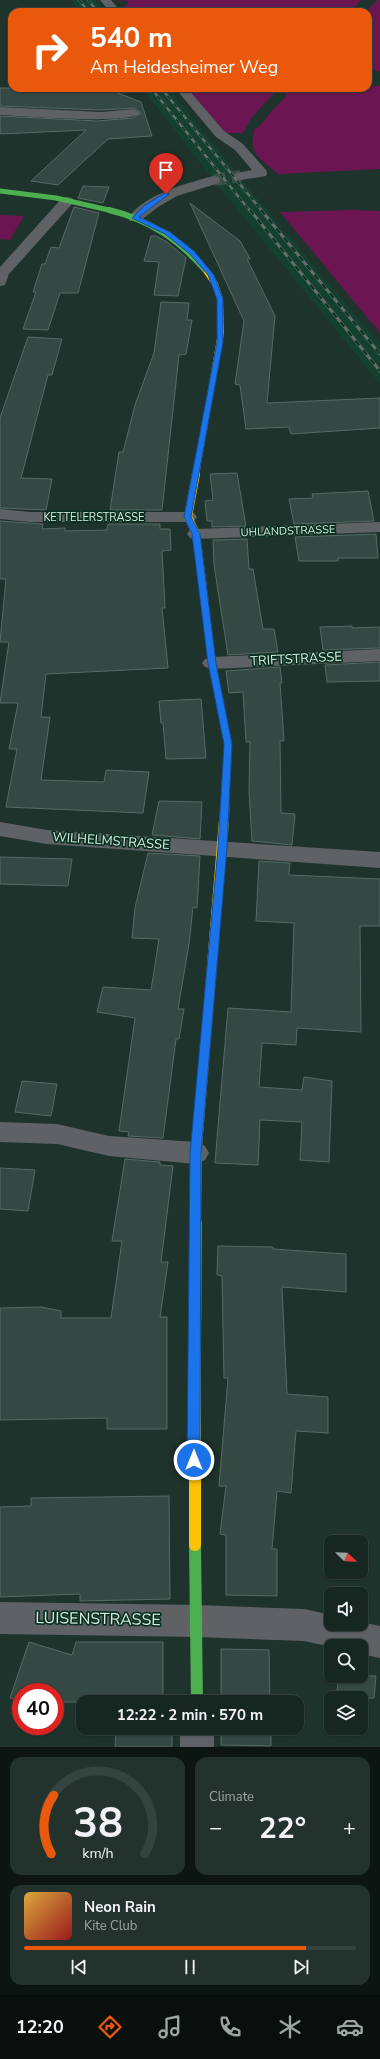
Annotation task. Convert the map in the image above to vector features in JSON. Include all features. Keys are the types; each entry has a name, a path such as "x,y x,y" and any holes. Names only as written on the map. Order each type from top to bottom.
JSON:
{"street":[{"path":"105,0 112,8"},
{"path":"184,92 220,134 239,147 261,173 241,176"},
{"path":"0,111 101,116 134,114"},
{"path":"135,218 147,207 166,194 186,186 214,180"},
{"path":"0,191 67,202 135,218 168,233 192,253 211,275 220,299 220,342 188,517 196,534 212,663 228,744 222,848 215,913 196,1153 194,1460 197,1695"},
{"path":"0,282 2,273 67,202"},
{"name":"KETTELERSTRASSE","path":"0,514 30,517 188,517"},
{"name":"UHLANDSTRASSE","path":"196,534 380,527"},
{"name":"TRIFTSTRASSE","path":"212,663 380,655"},
{"name":"WILHELMSTRASSE","path":"0,829 47,837 380,860"},
{"path":"0,1132 57,1134 109,1146 196,1153"},
{"name":"LUISENSTRASSE","path":"0,1618 304,1624 380,1642"},
{"path":"197,1735 197,1747"}],"shaded area":[{"path":"71,0 95,0 102,8 78,8"},
{"path":"113,0 361,0 354,8 122,8 127,5 128,1"},
{"path":"377,0 380,0 380,71 372,70 372,8 370,8"},
{"path":"372,86 380,86 380,169 278,174 257,155 254,150 253,137 255,128 259,127 287,95 284,94 286,92 372,92"},
{"path":"145,92 172,92 240,178 380,344 380,384 211,177"},
{"path":"190,92 275,92 252,117 243,133 226,133"},
{"path":"352,210 380,211 380,333 280,212"},
{"path":"0,215 24,216 10,240 0,239"}],"building":[{"path":"0,88 8,88 8,92 115,92 141,102 152,136 108,139 58,185 31,181 86,130 0,134 0,116 97,121 133,118 141,113 134,108 101,110 0,106"},
{"path":"83,186 109,187 103,203 78,198"},
{"path":"190,203 240,241 250,259 247,259 275,316 267,403 380,398 380,428 291,434 289,427 246,429 240,385 235,384 244,321"},
{"path":"74,207 99,213 78,293 60,293 48,330 23,329 36,292 33,292 42,264 45,264 51,247 59,248"},
{"path":"151,236 156,236 167,242 186,258 178,296 154,295 159,262 144,261"},
{"path":"161,302 189,303 187,320 192,320 186,354 179,355 162,510 110,510 119,452 123,452 135,405 154,353"},
{"path":"28,337 62,339 52,375 48,375 21,478 52,479 46,510 0,508 0,418"},
{"path":"237,473 246,526 212,527 212,521 207,521 205,501 213,500 210,474"},
{"path":"368,491 374,521 294,524 289,499 313,498 312,494"},
{"path":"0,521 43,524 42,529 65,528 65,531 107,530 108,524 160,524 160,529 170,529 171,550 162,551 165,608 162,608 168,668 46,674 41,717 50,717 41,780 104,782 106,770 149,772 143,813 6,807 17,749 9,749 18,703 0,703 9,642 0,642 6,579 0,579"},
{"path":"376,534 378,558 338,558 338,561 299,561 295,537"},
{"path":"247,539 249,569 253,569 263,629 274,629 278,652 228,655 214,565 213,540"},
{"path":"352,626 352,628 380,627 380,648 323,650 320,627"},
{"path":"380,662 380,681 327,682 325,665"},
{"path":"280,667 284,741 280,741 281,813 295,814 292,845 252,841 249,791 250,742 246,742 243,692 229,693 226,671"},
{"path":"201,699 206,758 166,759 163,723 161,723 159,701"},
{"path":"159,801 202,802 200,839 152,835"},
{"path":"148,853 200,856 197,908 193,907 189,944 178,1009 184,1009 179,1039 176,1039 163,1138 128,1136 129,1132 119,1131 135,1018 97,1012 103,987 151,990 159,939 132,938 135,908"},
{"path":"0,857 72,859 68,886 0,884"},
{"path":"259,861 290,863 289,875 380,879 380,926 360,926 361,1032 297,1028 296,1045 262,1043 259,1087 302,1090 304,1077 332,1081 329,1162 300,1160 302,1122 260,1120 258,1165 215,1163 228,1008 291,1012 294,923 256,921"},
{"path":"22,1081 57,1084 51,1116 15,1112"},
{"path":"125,1159 160,1162 160,1165 173,1166 161,1262 168,1262 160,1317 167,1317 167,1429 107,1429 107,1418 0,1420 0,1308 41,1307 61,1311 61,1318 111,1318 122,1241 112,1241"},
{"path":"0,1168 35,1170 28,1211 0,1209"},
{"path":"218,1246 273,1247 273,1249 346,1254 346,1292 282,1287 287,1394 328,1397 328,1433 296,1431 291,1493 277,1491 272,1549 277,1549 277,1596 226,1595 226,1535 220,1534 226,1486 219,1486 228,1378 224,1378 222,1276 217,1275"},
{"path":"169,1496 170,1599 80,1601 80,1594 0,1597 0,1507 31,1506 31,1498"},
{"path":"29,1642 72,1655 76,1642 163,1642 163,1695 76,1695 76,1702 64,1702 64,1683 15,1683"},
{"path":"221,1649 269,1650 270,1695 221,1695"},
{"path":"368,1676 376,1676 374,1698 368,1698 368,1691 337,1691 338,1683 368,1683"},
{"path":"116,1735 172,1735 172,1747 115,1747"},
{"path":"221,1735 271,1735 271,1746 221,1745"}],"tunnel":[{"path":"214,180 241,176"}],"railway":[{"path":"79,0 86,8"},
{"path":"88,0 95,8"},
{"path":"154,92 250,211"},
{"path":"164,92 262,211"},
{"path":"250,210 380,371"},
{"path":"261,210 380,354"}],"traffic: fast":[{"path":"0,191 56,198 85,204 113,211 140,221 166,234 188,251 207,272"},
{"path":"195,1351 197,1146"},
{"path":"195,1545 197,1695"}],"traffic: slow":[{"path":"203,588 196,534 188,517 221,333 220,299 215,284 207,272"},
{"path":"197,1146 224,820"},
{"path":"195,1351 195,1545"}],"traffic: jam":[{"path":"203,588 212,663 228,744 224,820"}],"route":[{"path":"166,194 147,207 135,218 168,233 192,253 211,275 220,299 220,342 188,517 196,534 212,663 228,744 222,848 215,913 196,1153 194,1460"}]}
